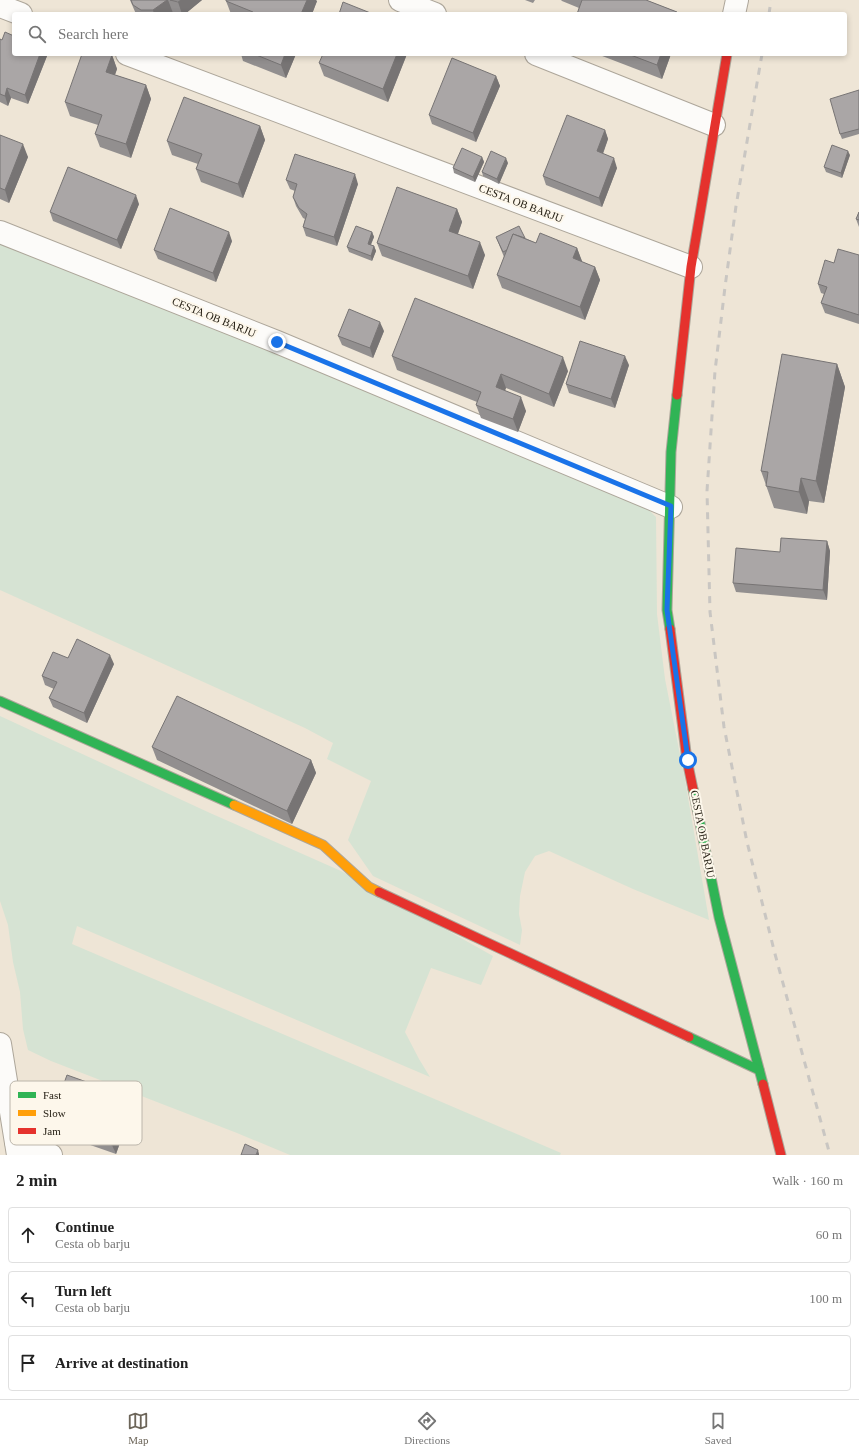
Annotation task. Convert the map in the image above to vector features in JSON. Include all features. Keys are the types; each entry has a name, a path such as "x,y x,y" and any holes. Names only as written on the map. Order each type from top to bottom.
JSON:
{"street":[{"path":"400,0 430,12"},
{"path":"734,12 737,0"},
{"path":"0,6 16,12"},
{"name":"CESTA OB BARJU","path":"132,56 691,267"},
{"path":"541,56 714,125"},
{"name":"CESTA OB BARJU","path":"727,56 691,267 679,370 671,452 671,506 667,610 688,760 719,917 781,1155"},
{"name":"CESTA OB BARJU","path":"0,232 277,342 671,506"},
{"path":"0,701 323,845 369,887 759,1070"},
{"path":"0,1044 10,1106"},
{"path":"17,1149 51,1155"}],"green space":[{"path":"0,243 135,294 644,505 656,517 657,614 665,679 685,780 709,920 633,889 549,851 535,856 525,872 520,896 519,914 522,930 520,945 373,876 348,840 371,781 327,759 333,743 305,728 0,590"},
{"path":"0,716 210,813 341,871 493,956 481,985 431,968 405,1032 430,1077 77,926 72,944 561,1153 560,1155 290,1155 142,1096 142,1081 103,1081 51,1061 28,1050 23,1029 20,992 13,962 8,925 0,901"}],"building":[{"path":"131,0 167,0 153,10 141,10 133,5"},
{"path":"170,0 181,0 178,2"},
{"path":"307,0 302,12 253,12 226,1"},
{"path":"582,0 646,0 677,12 578,12"},
{"path":"343,2 368,12 340,12"},
{"path":"5,32 12,35 12,56 39,56 25,95 7,88 5,96 0,94 0,39 2,40"},
{"path":"81,56 112,56 106,72 146,85 126,144 95,134 102,115 65,102"},
{"path":"259,56 284,56 281,65"},
{"path":"322,56 396,56 383,89 319,63"},
{"path":"633,56 660,56 657,65"},
{"path":"452,58 496,76 473,133 429,115"},
{"path":"859,90 859,129 840,134 830,99"},
{"path":"184,97 260,126 238,184 196,169 202,154 167,141"},
{"path":"567,115 605,130 597,151 614,158 599,198 543,176"},
{"path":"0,135 23,144 5,190 0,188"},
{"path":"832,145 848,151 841,173 824,167"},
{"path":"462,148 482,157 473,177 453,168"},
{"path":"491,151 506,158 497,179 482,172"},
{"path":"295,154 355,174 334,237 303,227 307,214 299,208 293,197 297,184 286,180"},
{"path":"68,167 136,195 117,240 50,212"},
{"path":"397,187 457,209 449,231 480,242 468,276 377,243"},
{"path":"170,208 229,232 213,273 154,250"},
{"path":"859,212 859,220 856,219"},
{"path":"356,226 372,232 368,244 374,246 371,256 347,247"},
{"path":"519,226 525,238 513,234 507,250 503,252 496,237"},
{"path":"540,233 577,248 573,258 595,267 580,307 497,275 513,234 536,243"},
{"path":"838,249 859,255 859,315 821,303 827,287 818,284 825,260 834,263"},
{"path":"415,298 563,357 549,394 501,374 496,387 521,397 513,419 476,405 481,392 392,356"},
{"path":"349,309 380,322 370,348 338,336"},
{"path":"580,341 625,356 611,399 566,384"},
{"path":"782,354 837,364 816,481 801,478 799,492 766,486 768,472 761,471"},
{"path":"781,538 827,541 823,590 733,583 736,548 780,552"},
{"path":"77,639 110,655 84,713 49,698 57,682 42,676 53,652 68,658"},
{"path":"177,696 311,760 287,811 152,747"},
{"path":"67,1075 84,1081 65,1081"},
{"path":"245,1144 258,1150 256,1155 241,1155"}],"railway":[{"path":"769,12 771,0"},
{"path":"762,56 736,206 715,371 707,491 710,612 724,727 747,842 775,954 830,1155"}],"traffic: fast":[{"path":"670,629 667,610 671,452 677,395"},
{"path":"0,701 234,805"},
{"path":"693,789 719,917 763,1084"},
{"path":"689,1037 759,1070"}],"traffic: slow":[{"path":"234,805 323,845 369,887 379,892"}],"traffic: jam":[{"path":"677,395 691,267 727,56"},
{"path":"670,629 687,760 693,789"},
{"path":"379,892 689,1037"},
{"path":"763,1084 781,1155"}],"route":[{"path":"277,342 671,506 667,610 688,760"}]}
